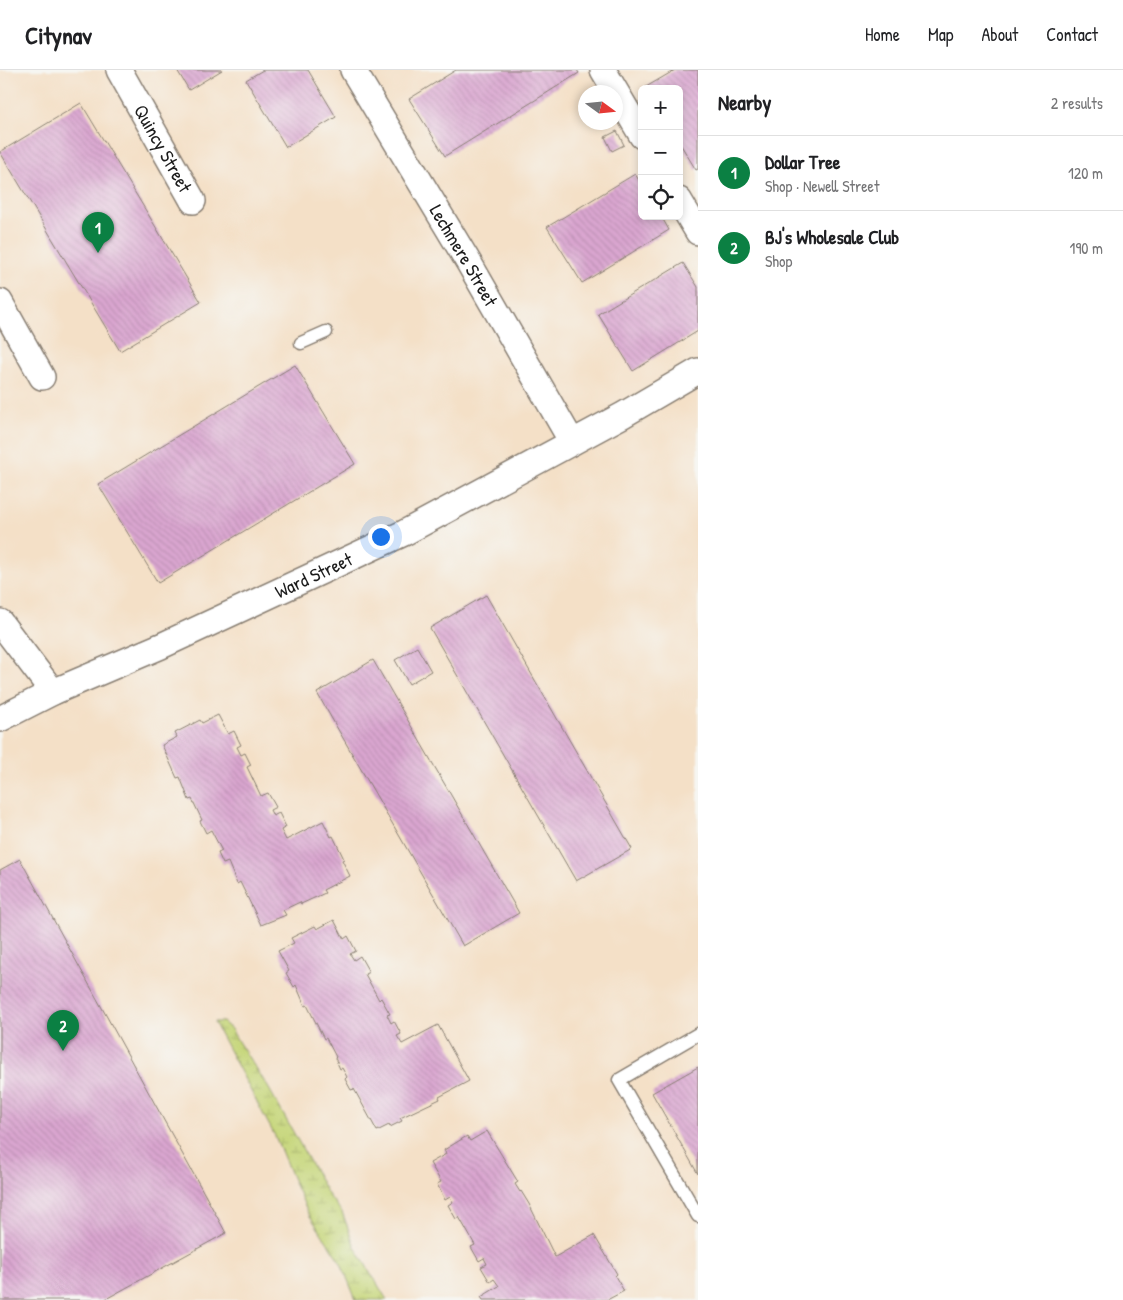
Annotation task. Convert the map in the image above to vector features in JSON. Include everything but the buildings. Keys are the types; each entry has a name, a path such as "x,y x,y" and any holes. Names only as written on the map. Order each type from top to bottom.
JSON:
{"street":[{"name":"Quincy Street","path":"119,70 193,201"},
{"name":"Lechmere Street","path":"353,70 469,263 572,442"},
{"path":"603,70 638,130"},
{"path":"683,207 698,232"},
{"path":"0,302 42,377"},
{"name":"Ward Street","path":"0,719 53,692 169,642 404,533 698,371"},
{"path":"0,622 53,692"}],"lane":[{"path":"301,343 326,332"},
{"path":"698,1034 619,1080 698,1216"}],"green space":[{"path":"214,1022 223,1022 231,1029 268,1087 329,1196 342,1212 355,1247 387,1300 356,1300 341,1263 310,1216 275,1136"}],"place":[{"name":"Dollar Tree","path":"98,253"},
{"name":"BJ's Wholesale Club","path":"63,1051"}]}
